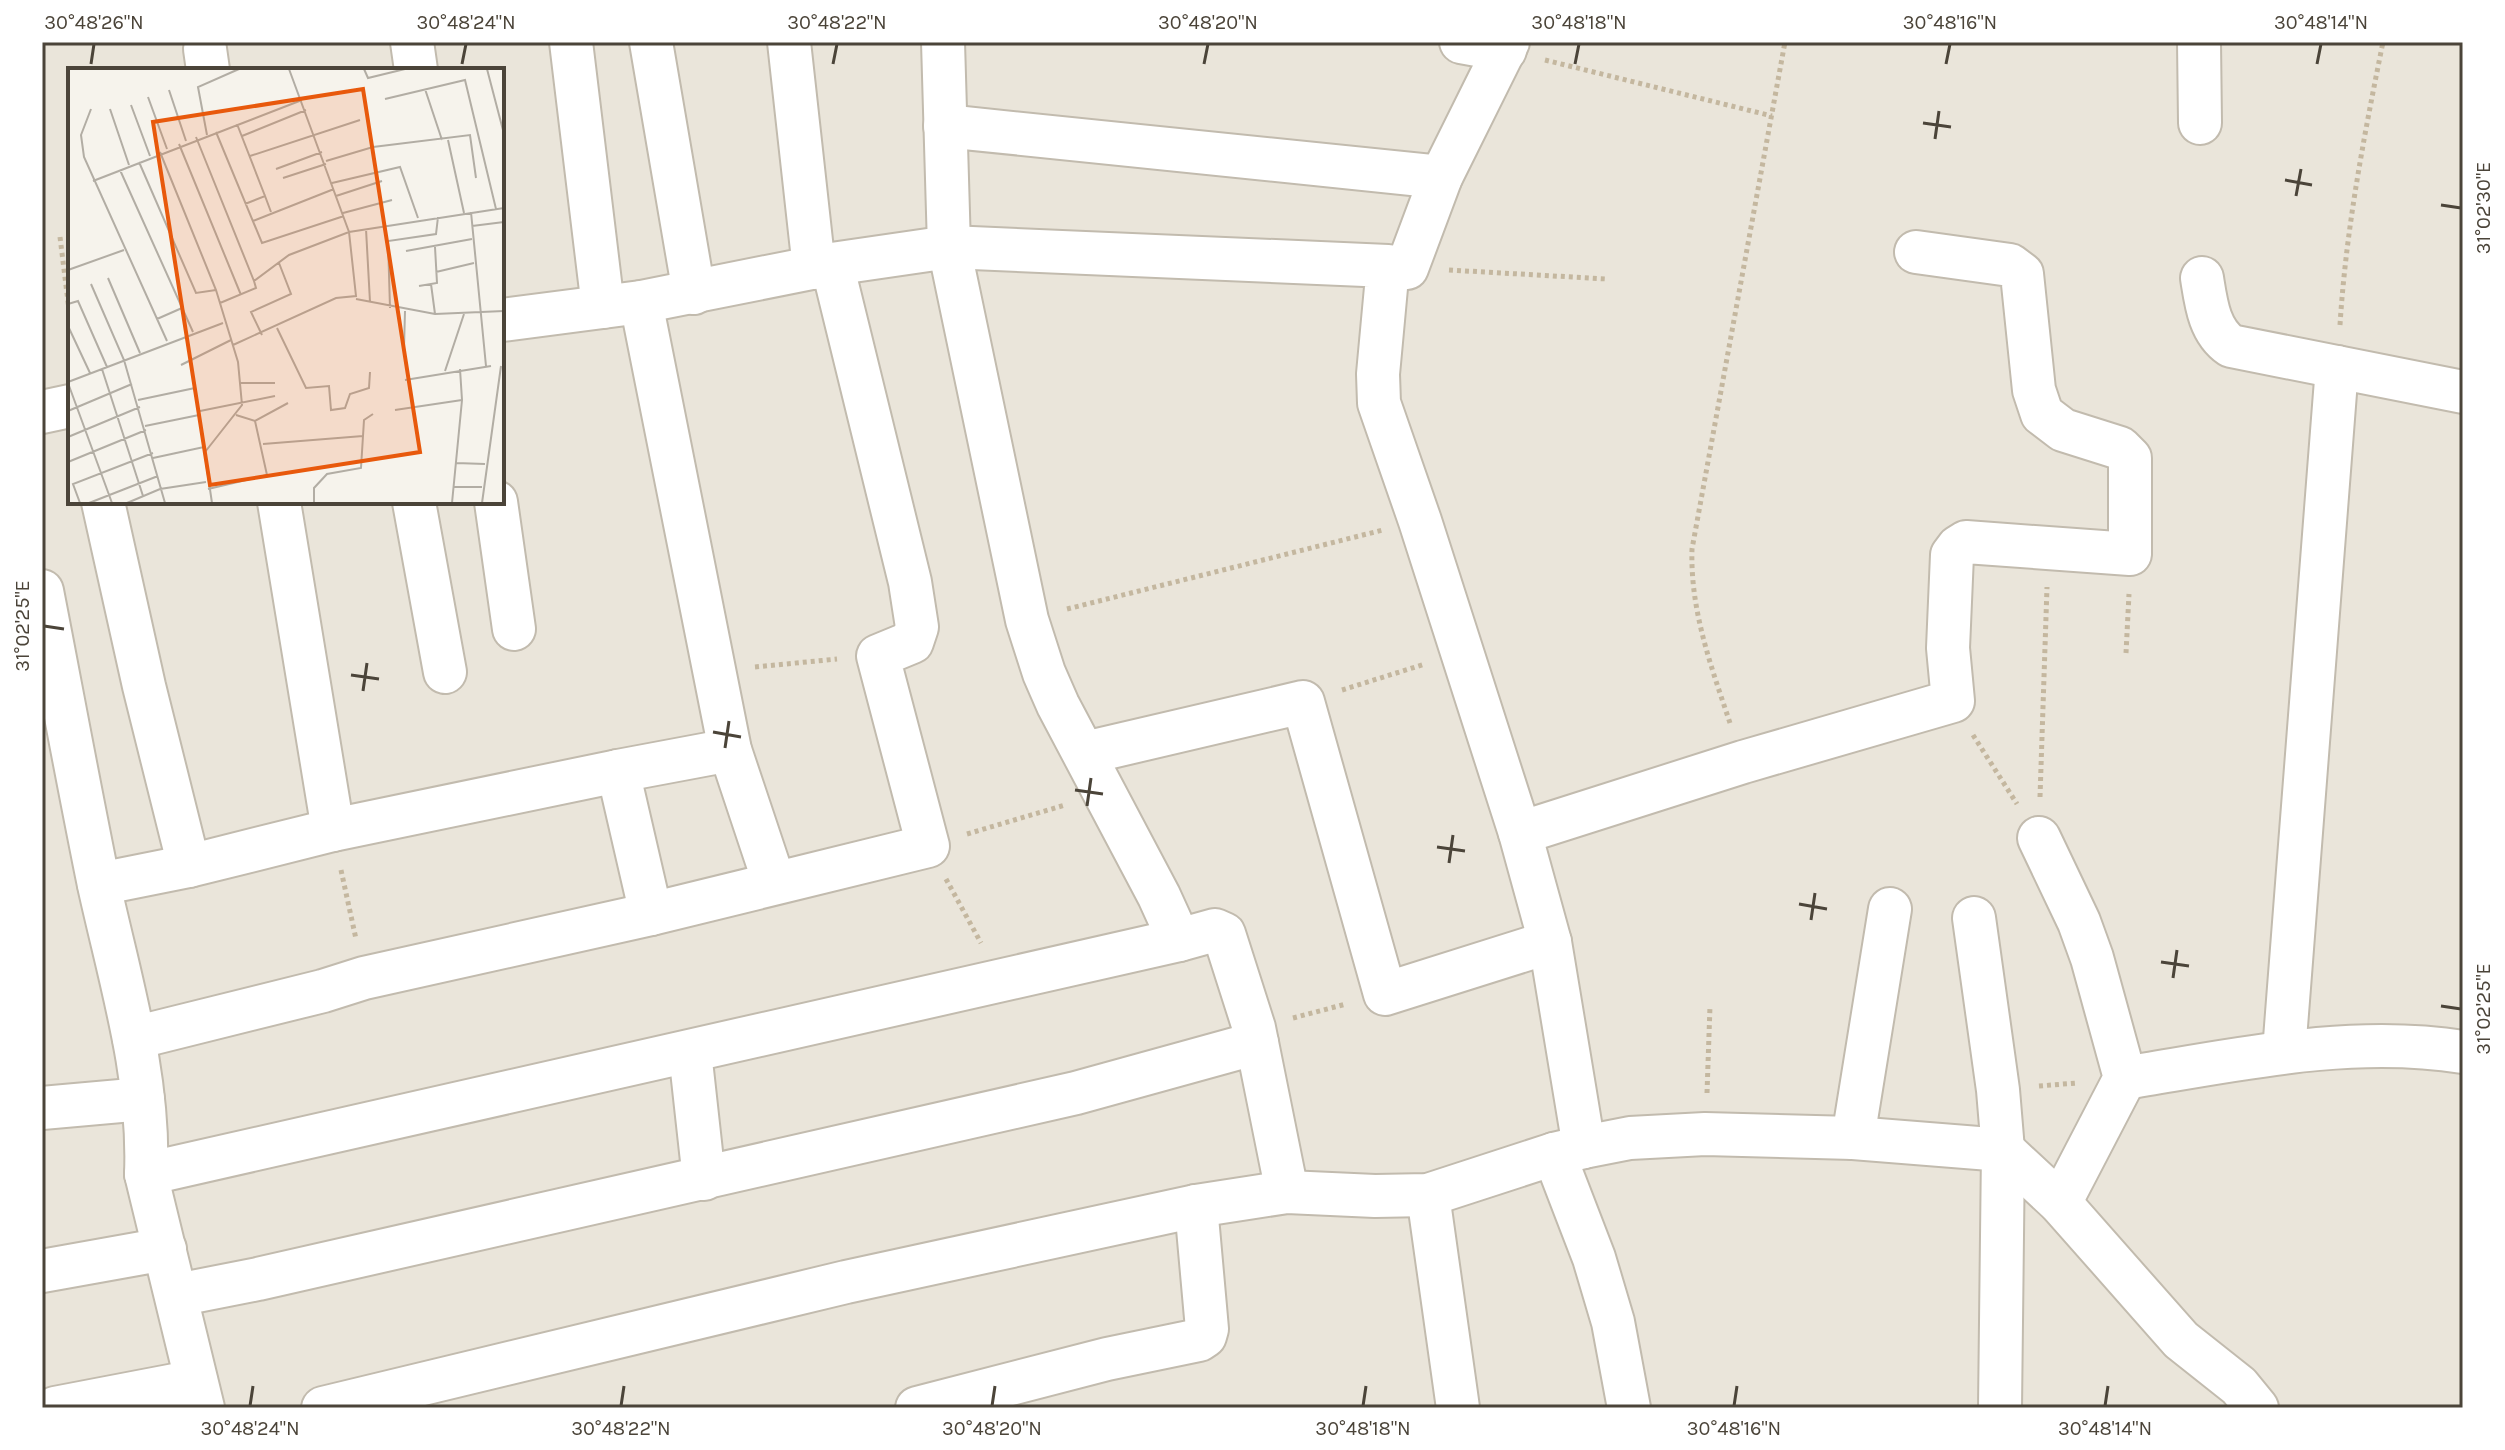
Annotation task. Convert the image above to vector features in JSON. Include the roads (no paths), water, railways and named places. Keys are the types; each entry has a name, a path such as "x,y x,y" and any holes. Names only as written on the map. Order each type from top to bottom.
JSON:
{"street":[{"path":"412,42 416,68"},
{"path":"571,42 622,305 716,670 730,750 774,882"},
{"path":"651,42 694,293"},
{"path":"134,1038 364,978 651,914 928,846 878,656 912,642 917,627 910,582 823,266 789,42"},
{"path":"943,42 949,247 1027,620 1058,705 1179,940"},
{"path":"1407,268 1441,177 1506,46 1461,42"},
{"path":"2199,42 2200,123"},
{"path":"945,126 1441,177"},
{"path":"504,320 622,305 823,266 949,247 1388,266 1378,374 1379,403 1520,833 1550,942 1569,1150 1594,1258 1613,1322 1629,1408"},
{"path":"1520,833 1743,762 1953,701 1948,648 1955,550 1971,542 2130,554 2130,458 2120,448 2063,430 2042,414 2034,390 2022,274 2010,265 1916,252"},
{"path":"2202,278 2212,323 2223,341 2239,349 2463,392"},
{"path":"2284,1052 2337,367"},
{"path":"42,412 68,406"},
{"path":"103,504 189,866"},
{"path":"279,504 333,830"},
{"path":"414,504 445,672"},
{"path":"496,504 514,629"},
{"path":"42,591 99,884 134,1038 143,1099 146,1174 199,1394 55,1408"},
{"path":"1085,753 1303,702 1385,994 1550,942"},
{"path":"99,884 189,866 333,830 730,750"},
{"path":"618,771 651,914"},
{"path":"2039,838 2079,922 2092,958 2125,1078 2060,1203"},
{"path":"1853,1138 1890,909"},
{"path":"1974,918 1998,1090 2003,1150 2000,1408"},
{"path":"146,1174 1215,930 1224,934 1256,1036 1287,1192"},
{"path":"177,1295 1076,1093 1256,1036"},
{"path":"2125,1078 2284,1052 2374,1046 2463,1052"},
{"path":"690,1052 704,1179"},
{"path":"42,1108 143,1099"},
{"path":"323,1408 846,1282 1196,1206 1287,1192 1428,1195 1569,1150 1630,1138 1705,1134 1853,1138 2003,1150 2060,1203 2181,1340 2239,1386 2257,1408"},
{"path":"1428,1195 1453,1407"},
{"path":"917,1408 1107,1359 1199,1340 1205,1336 1207,1329 1196,1206"},
{"path":"42,1271 165,1249"}]}
